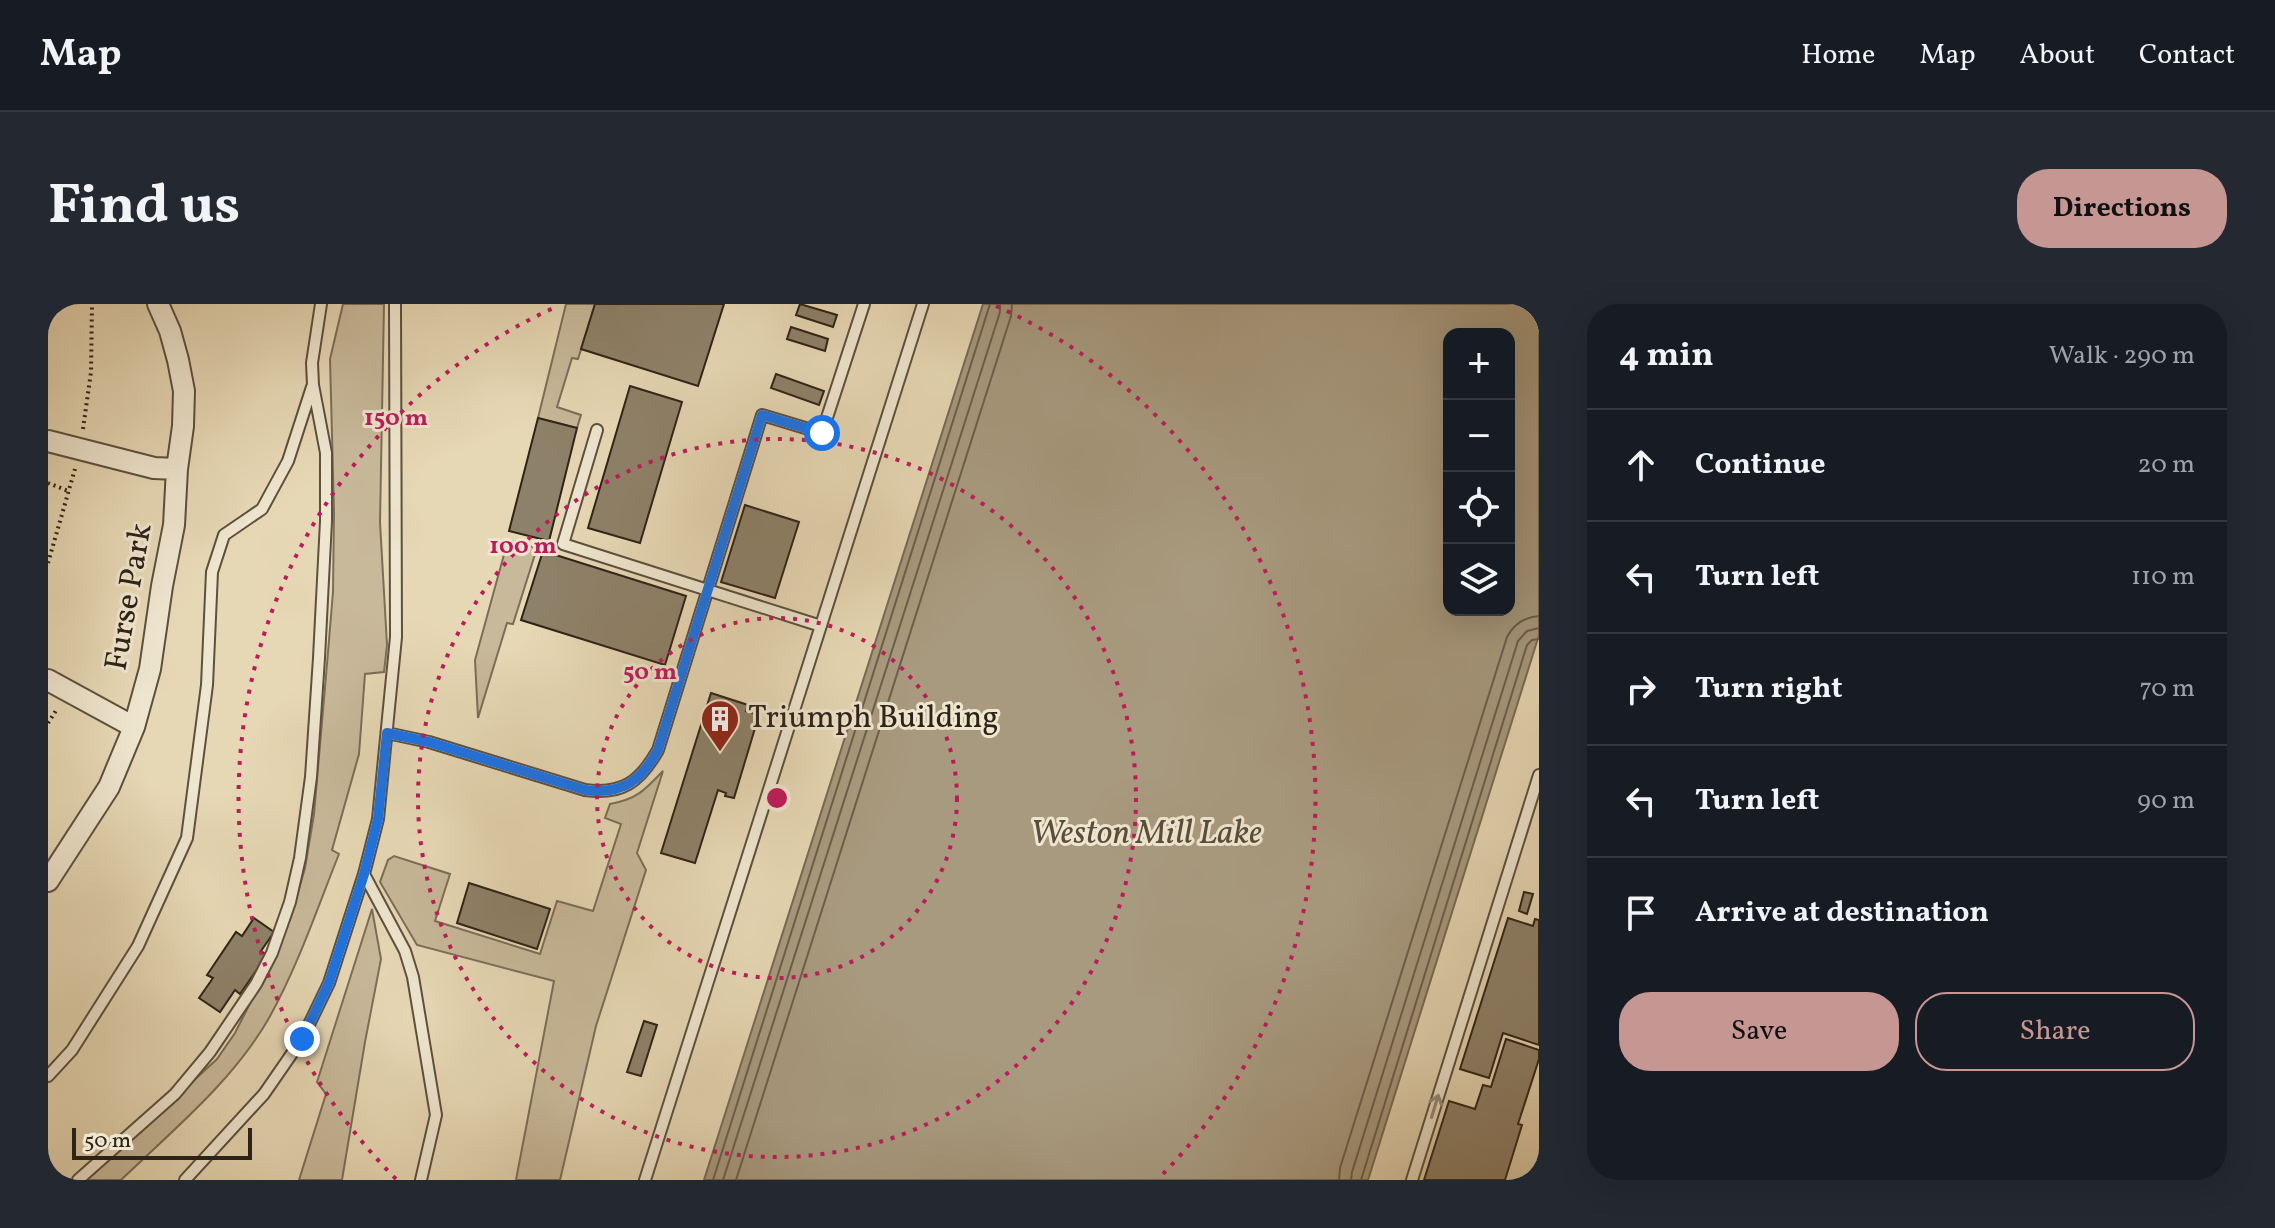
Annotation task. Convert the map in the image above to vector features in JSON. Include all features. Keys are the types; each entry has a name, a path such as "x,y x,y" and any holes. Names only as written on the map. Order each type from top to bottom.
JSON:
{"street":[{"name":"Furse Park","path":"48,881 109,787 134,727 150,669 174,525 184,391 170,331 158,304"},
{"path":"48,441 154,468 177,469"},
{"path":"48,680 134,727"}],"lane":[{"path":"78,1180 175,1094 210,1052 256,984 272,953 290,902 300,858 311,777 326,521 326,453 312,363 321,304"},
{"path":"185,1180 264,1094 302,1039 329,983 378,819 396,637 395,304"},
{"path":"387,733 429,742 585,790 607,791 624,787 641,776 658,750 762,415 822,433 864,304"},
{"path":"645,1180 923,304"},
{"path":"48,1076 72,1050 138,946 187,838 207,685 212,572 224,535 262,509 288,461 313,385"},
{"path":"597,430 563,544 821,626"},
{"path":"1412,1180 1539,775"},
{"path":"364,874 405,951 413,977 436,1115 421,1180"},
{"path":"48,1064 72,1050"}],"path":[{"path":"48,563 81,448 91,372 92,304"},
{"path":"48,483 69,491"}],"shaded area":[{"path":"343,304 384,304 380,522 387,645 384,672 365,674 359,754 332,850 339,854 289,978 269,1018 238,1063 201,1104 121,1180 86,1180 217,1059 235,1033 291,917 305,868 314,814 327,664 333,592 334,511 330,359"},
{"path":"566,304 595,304 578,359 572,358 557,407 581,415 577,428 538,418"},
{"path":"508,540 537,548 513,624 507,623 478,718 475,660"},
{"path":"663,771 637,853 646,870 596,1026 560,1180 516,1180 554,981 417,945 380,882 388,860 394,856 450,874 435,921 540,954 557,901 593,911 621,824 605,818 610,804 640,793"},
{"path":"372,909 381,959 342,1180 299,1180 326,1094 317,1082"}],"water":[{"name":"Weston Mill Lake","path":"983,304 1539,304 1539,635 1368,1180 704,1180"}],"building":[{"path":"595,304 724,304 698,386 581,349"},
{"path":"800,304 837,315 833,327 796,315"},
{"path":"791,327 828,339 825,351 787,339"},
{"path":"776,374 824,391 819,405 771,388"},
{"path":"630,386 682,402 640,543 588,528"},
{"path":"538,418 577,428 549,541 509,531"},
{"path":"745,505 799,522 775,598 721,582"},
{"path":"543,551 686,596 665,665 521,620"},
{"name":"Triumph Building","path":"711,693 748,705 746,711 759,715 734,798 718,790 695,863 661,853"},
{"path":"469,883 550,909 537,949 457,923"},
{"path":"1524,892 1533,894 1527,914 1519,911"},
{"path":"254,918 274,932 261,951 267,955 240,994 235,990 220,1012 199,998 213,978 207,975 236,932 242,936"},
{"path":"1508,918 1533,926 1535,919 1539,920 1539,1045 1503,1033 1489,1078 1460,1069"},
{"path":"644,1021 657,1025 641,1076 627,1072"},
{"path":"1506,1039 1539,1050 1539,1059 1518,1124 1522,1125 1505,1180 1424,1180 1449,1101 1475,1109 1483,1085 1491,1087"}],"place":[{"name":"Triumph Building","path":"720,753"}],"route":[{"path":"302,1039 329,983 364,874 378,819 387,733 429,742 585,790 607,791 632,783 649,767 658,750 762,415 822,433"}]}
